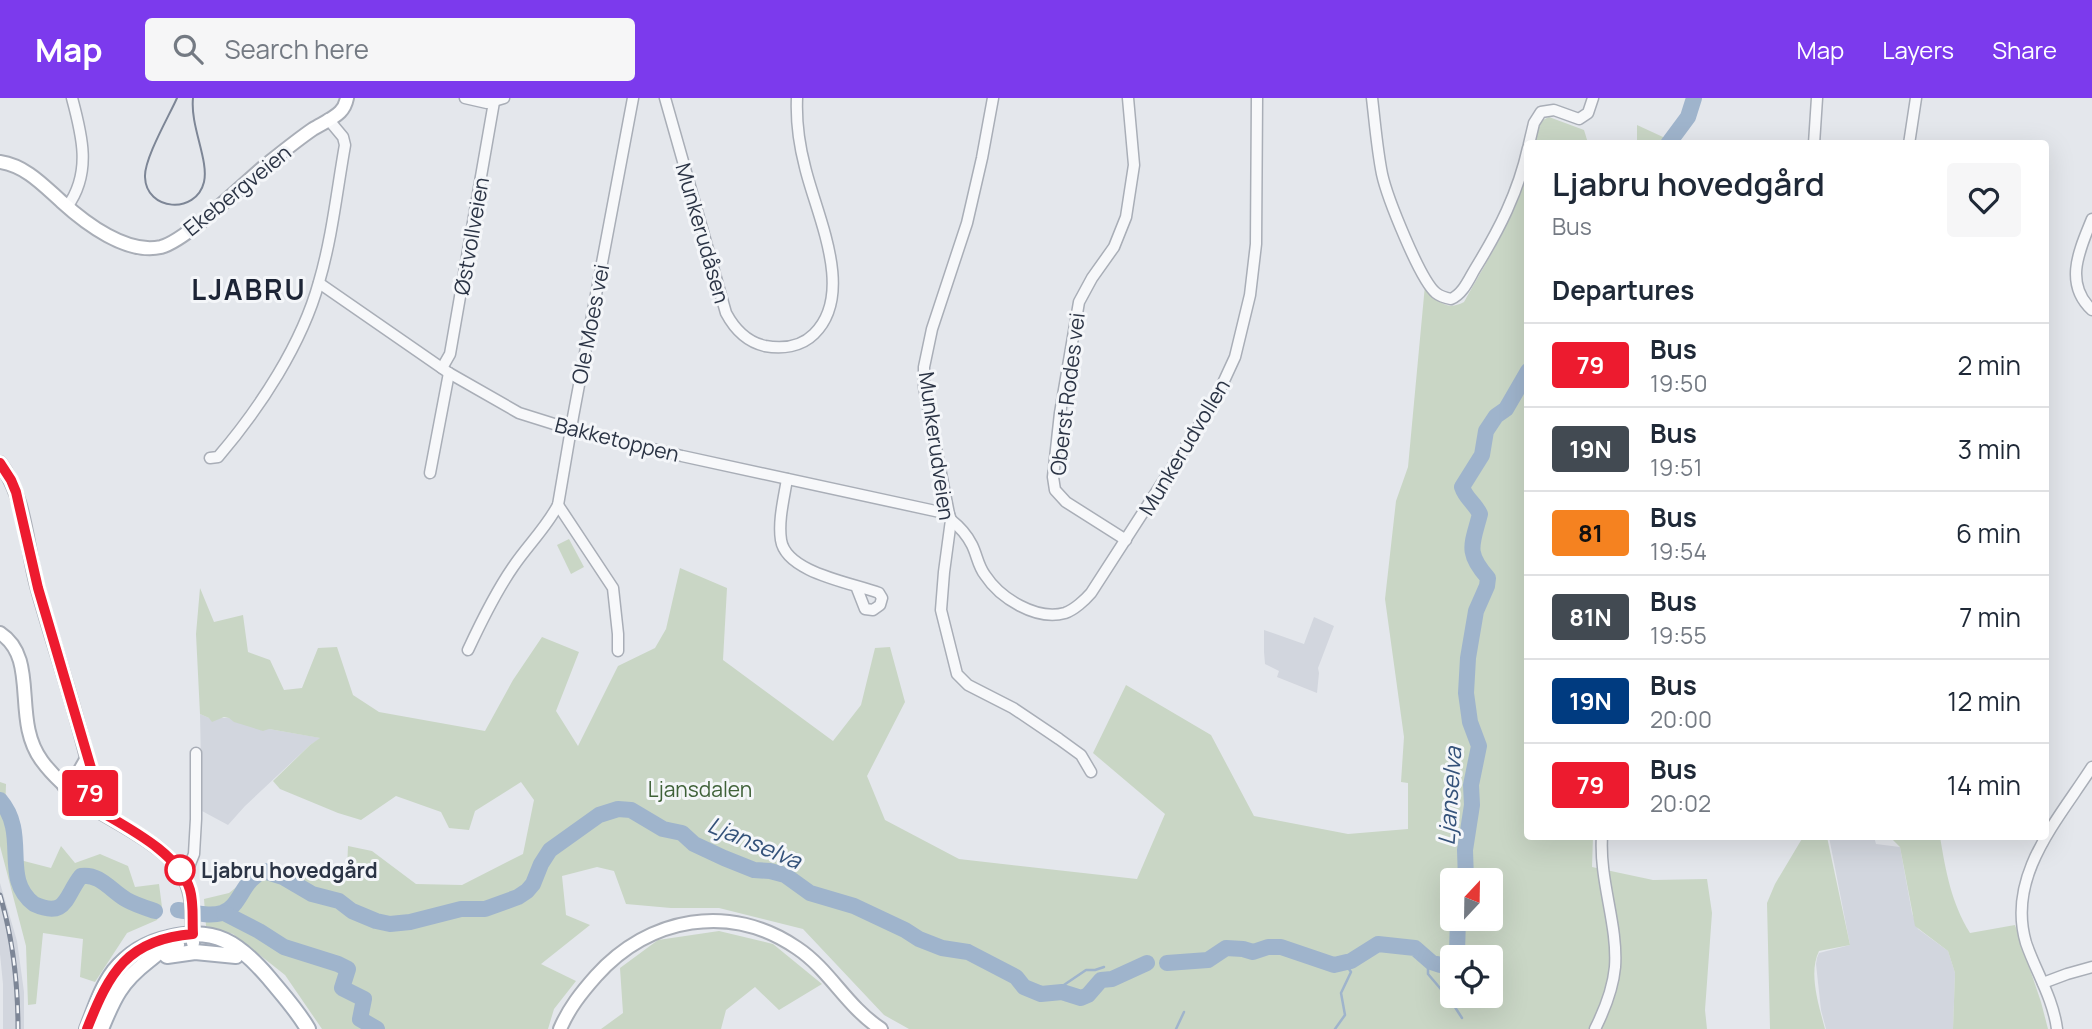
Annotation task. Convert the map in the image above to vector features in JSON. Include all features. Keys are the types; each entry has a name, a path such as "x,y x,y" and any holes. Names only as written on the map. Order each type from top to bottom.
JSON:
{"main road":[{"name":"Ekebergveien","path":"328,119 342,98"},
{"name":"Ekebergveien","path":"0,162 24,169 94,228 127,243 149,248 164,246 183,235 282,152 341,111 347,98"},
{"path":"0,463 16,492 38,588 91,768 88,804"},
{"path":"0,633 13,644 20,657 26,722 32,744 44,764 64,786 173,861 190,890 192,933"},
{"path":"64,786 79,772 87,758"},
{"path":"560,1029 580,995 622,952 658,931 685,923 712,921 764,930 799,949 826,974 850,1003 881,1029"},
{"path":"192,933 236,956 270,979"},
{"path":"101,1029 120,989 135,971 162,949 192,933"},
{"path":"87,1029 103,990 122,962 160,939 192,933 214,936 236,946 249,956 292,1004 308,1029"},
{"path":"148,961 195,951 236,956"}],"street":[{"path":"67,206 79,186 83,168 80,133 72,98"},
{"path":"465,98 487,103 499,100"},
{"name":"Ole Moes vei","path":"468,650 506,578 558,505 633,98"},
{"name":"Munkerudåsen","path":"665,98 726,313 736,329 752,342 786,348 810,338 822,324 830,306 832,282 830,256 799,142 797,98"},
{"name":"Munkerudveien","path":"993,98 967,223 932,329 924,367 924,387 950,517 941,610 957,674 968,685 1013,708 1081,755 1091,772"},
{"name":"Oberst Rodes vei","path":"1126,540 1066,502 1055,489 1054,477 1060,413 1079,302 1114,247 1126,217 1134,164 1128,98"},
{"name":"Munkerudvollen","path":"950,517 973,546 987,579 1017,604 1048,614 1065,613 1086,599 1217,396 1235,357 1250,295 1256,244 1257,98"},
{"path":"1372,98 1379,155 1387,191 1411,249 1431,288 1438,295 1451,299 1461,293 1508,212 1524,163"},
{"path":"1530,140 1534,123 1541,112 1554,110 1579,119 1588,113 1593,98"},
{"path":"1814,140 1817,98"},
{"path":"1910,140 1916,98"},
{"name":"Østvollveien","path":"430,473 446,371 499,100"},
{"path":"210,458 218,457 262,401 285,361 319,283 345,145 343,136 328,119"},
{"path":"2092,219 2075,271 2079,293 2092,310"},
{"name":"Bakketoppen","path":"319,283 446,371 519,412 570,429 950,517"},
{"path":"787,479 780,539 785,552 812,570 856,586"},
{"path":"558,505 613,588 618,651"},
{"path":"182,873 194,854 196,753"},
{"path":"2049,834 2092,767"},
{"path":"1595,1029 1610,994 1615,967 1615,944 1601,858 1602,840"},
{"path":"2045,840 2025,880 2022,902 2024,933 2057,1029"},
{"path":"2043,983 2092,967"}],"shaded area":[{"path":"1314,617 1334,626 1318,668 1317,693 1277,677 1279,671 1265,664 1264,652 1264,630 1304,644"},
{"path":"200,714 209,718 229,718 269,729 321,738 310,745 228,825 202,811"},
{"path":"1830,840 1875,840 1876,844 1900,847 1912,913 1918,929 1948,951 1955,973 1953,1029 1826,1029 1821,1010 1817,958 1819,953 1850,945"},
{"path":"0,883 17,941 24,992 24,1029 3,1029"}],"green space":[{"path":"1549,117 1584,130 1587,140 1534,140 1541,121"},
{"path":"1637,125 1670,140 1637,140"},
{"name":"Ljansdalen","path":"1524,183 1524,840 1593,840 1592,867 1653,880 1707,879 1712,913 1705,1010 1707,1029 909,1029 884,1015 803,929 719,908 626,904 614,871 597,867 562,876 566,915 590,925 541,964 576,981 554,1009 548,1029 322,1029 285,975 233,934 206,926 204,899 229,893 262,866 317,878 347,869 348,846 372,851 416,884 462,885 523,854 534,800 521,782 475,811 469,830 449,828 441,812 396,796 361,820 280,789 273,781 320,738 269,729 263,731 224,717 212,722 200,714 196,634 200,588 214,622 243,615 248,652 270,660 284,690 302,688 318,648 337,647 353,695 379,712 485,731 513,680 542,637 579,652 556,711 578,746 618,666 655,648 666,629 680,568 727,588 723,660 833,741 861,705 875,648 890,647 905,702 867,776 885,820 959,859 1137,879 1165,814 1093,753 1126,685 1211,735 1254,816 1348,834 1408,829 1408,783 1401,782 1404,737 1385,599 1396,501 1408,467 1425,285 1437,300 1446,305 1464,302 1500,237"},
{"path":"569,539 584,567 571,574 557,545"},
{"path":"0,782 6,784 5,814 19,825 20,860 51,868 61,846 75,863 100,854 128,866 135,887 159,884 162,907 157,920 127,933 95,982 80,977 83,939 43,933 36,1004 28,1005 26,946 0,846"},
{"path":"1801,840 1828,840 1850,945 1819,951 1816,960 1814,979 1825,1029 1770,1029 1767,903"},
{"path":"1893,840 1941,840 1954,898 1970,933 2015,925 2048,1029 1953,1029 1955,973 1948,951 1915,926 1900,847"},
{"path":"719,931 773,944 822,984 779,1010 755,987 726,1010 721,1029 601,1029 623,1013 620,968 658,940"}],"waterway":[{"name":"Ljanselva","path":"1671,140 1688,117 1694,98"},
{"name":"Ljanselva","path":"1466,868 1465,850 1472,805 1471,785 1479,746 1470,722 1466,693 1468,658 1476,611 1488,578 1476,561 1472,548 1480,514 1462,487 1482,455 1486,431 1496,416 1506,409 1524,378"},
{"name":"Ljanselva","path":"0,800 9,813 13,827 19,882 24,894 34,904 53,909 59,907 68,898 81,876 88,876 100,880 127,900 155,911"},
{"name":"Ljanselva","path":"178,910 222,913 233,905 251,880 264,871 283,877 312,894 339,901 352,911 390,924 410,922 461,909 485,909 527,891 550,850 599,815 618,809 631,810 663,829 682,833 694,844 754,870 785,875 810,893 854,906 919,939 942,948 968,952 1016,977 1024,987 1041,994 1062,992 1081,998 1088,995 1101,980 1112,979 1147,963"},
{"path":"224,913 284,947 348,969 342,988 364,999 360,1019 377,1029"},
{"name":"Ljanselva","path":"1457,945 1458,931"},
{"name":"Ljanselva","path":"1167,963 1208,960 1226,948 1253,952 1268,947 1281,947 1334,965 1351,961 1378,944 1415,948 1431,962 1440,965"},
{"path":"1428,960 1428,974 1462,1018"},
{"path":"1335,1029 1345,1015 1341,993 1351,972 1345,963"},
{"path":"1055,991 1086,970 1104,967"},
{"path":"1176,1029 1184,1012"}],"tram line":[{"path":"177,98 153,149 145,177 147,188 154,197 172,205 192,200 204,182 204,164 194,120 193,98"}],"railway":[{"path":"0,895 14,961 18,1029"}],"bus line":[{"name":"79","path":"0,463 16,492 38,588 91,768 92,783 88,804 160,850 173,861 190,890 193,934 160,939 122,962 103,990 87,1029"}],"place":[{"name":"Ljabru hovedgård","path":"180,870"}],"district":[{"name":"LJABRU","path":"249,289"}]}
